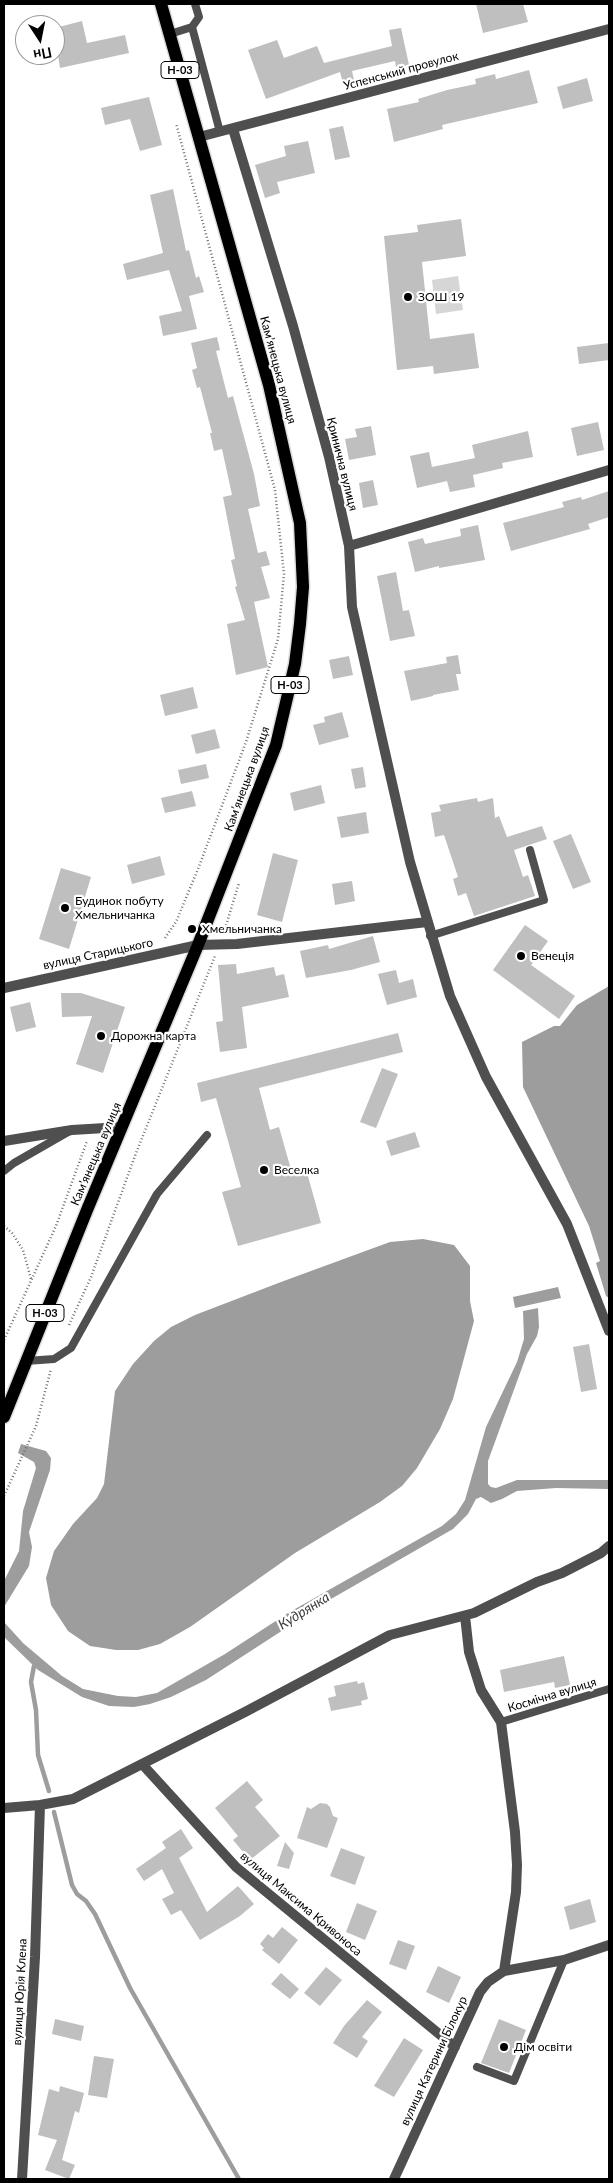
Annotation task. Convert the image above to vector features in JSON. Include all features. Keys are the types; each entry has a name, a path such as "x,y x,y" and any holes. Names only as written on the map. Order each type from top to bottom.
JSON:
{"main road":[{"name":"Камʼянецька вулиця","path":"4,1417 198,945 276,745 295,664 303,587 300,523 269,385 161,4"}],"street":[{"name":"Успенський провулок","path":"199,137 609,29"},
{"name":"Кринична вулиця","path":"233,129 319,419 349,546 352,607 410,862 430,936 450,996 486,1077 567,1224 609,1331"},
{"path":"349,546 609,470"},
{"name":"вулиця Старицького","path":"4,988 198,945 427,922"},
{"path":"4,1141 72,1130 122,1127"},
{"path":"4,1808 40,1805 72,1799 245,1712 390,1634 412,1627 465,1616 537,1582 562,1573 601,1553 609,1546"},
{"path":"465,1616 469,1652 481,1690 501,1722 517,1865 516,1892 504,1971 564,1960 609,1945"},
{"name":"вулиця Максима Кривоноса","path":"142,1764 236,1868 455,2047"},
{"name":"вулиця Юрія Клена","path":"22,2179 35,1958 40,1805"},
{"name":"вулиця Катерини Білокур","path":"394,2179 480,1992 488,1982 504,1971"}],"lane":[{"path":"170,34 192,27 199,17 195,4"},
{"path":"192,27 220,132"},
{"path":"430,936 544,900 530,850"},
{"path":"4,1171 14,1163 72,1130"},
{"path":"26,1361 54,1359 71,1348 157,1194 207,1136"},
{"name":"Космічна вулиця","path":"501,1722 609,1689"},
{"path":"477,2067 514,2081 564,1960"}],"path":[{"path":"155,954 176,922 246,742 278,639 284,574 276,490 176,123"},
{"path":"66,1332 90,1277 136,1153 220,944 239,883"},
{"path":"4,1340 56,1226 92,1129"},
{"path":"4,1226 12,1233 23,1250 31,1280"},
{"path":"4,1496 36,1426 54,1359"}],"shaded area":[{"path":"458,276 463,310 436,314 432,280"}],"water":[{"path":"609,986 609,1298 606,1296 596,1263 600,1261 589,1226 523,1087 522,1042 554,1026 560,1026 577,1005"},
{"path":"423,1239 454,1245 470,1266 470,1301 474,1321 453,1399 440,1429 417,1468 402,1486 380,1502 295,1553 190,1627 160,1644 138,1650 116,1650 90,1646 68,1631 51,1605 46,1578 54,1551 73,1524 97,1498 104,1484 115,1391 133,1364 154,1341 171,1327 195,1315 390,1242"},
{"path":"558,1287 561,1298 515,1308 513,1297"},
{"name":"Кудрянка","path":"538,1308 539,1327 537,1336 527,1354 488,1461 488,1484 496,1488 517,1480 609,1480 609,1489 556,1488 517,1491 491,1503 481,1497 476,1499 468,1514 453,1529 331,1599 206,1680 171,1697 150,1704 134,1707 109,1706 82,1697 38,1670 4,1637 4,1622 23,1643 62,1676 83,1689 118,1696 136,1697 157,1693 225,1654 288,1613 442,1526 456,1514 465,1500 486,1427 517,1362 524,1339 523,1311"},
{"path":"21,1444 46,1451 51,1458 50,1470 29,1532 32,1547 29,1566 4,1607 4,1581 19,1551 23,1511 36,1468 34,1462 18,1453"}],"building":[{"path":"476,4 523,4 528,22 483,33"},
{"path":"82,21 87,43 125,35 129,53 60,68 60,65 65,65 65,25"},
{"path":"401,28 409,65 396,67 395,61 352,71 354,80 343,83 340,72 266,99 248,50 277,40 284,58 317,46 324,63 392,46 389,30"},
{"path":"529,70 538,103 442,125 443,129 394,142 387,109 419,102 418,99 447,90 476,84 475,79 495,74 496,79"},
{"path":"587,78 593,101 563,109 557,87"},
{"path":"149,97 162,145 140,151 130,119 105,125 101,108"},
{"path":"343,126 350,157 335,160 329,129"},
{"path":"308,141 315,173 277,182 280,193 265,198 255,165 286,156 284,146"},
{"path":"173,189 186,251 189,250 196,278 199,276 204,292 189,296 197,329 163,336 159,316 182,311 169,270 127,280 123,264 163,253 150,195"},
{"name":"ЗОШ 19","path":"461,219 466,256 422,262 430,339 474,333 479,368 434,374 433,366 397,370 384,236 418,232 417,225"},
{"path":"217,337 220,350 216,351 228,398 233,396 254,474 260,506 248,509 258,553 266,551 270,565 261,567 270,598 254,602 268,667 236,675 227,624 245,620 235,587 237,586 231,560 235,559 223,497 232,495 222,449 214,451 210,433 212,433 200,387 197,388 192,370 197,368 191,343"},
{"path":"609,343 609,360 579,364 577,347"},
{"path":"598,422 604,450 577,456 571,428"},
{"path":"371,426 376,455 349,460 345,439 357,437 355,429"},
{"path":"528,431 533,457 502,463 503,468 473,475 475,487 450,492 447,481 417,488 410,456 429,452 432,467 475,458 472,445"},
{"path":"373,480 378,505 363,508 359,483"},
{"path":"609,491 609,517 588,524 590,529 511,551 503,523 564,507 562,502 581,497 582,500"},
{"path":"478,525 485,560 439,568 439,566 415,572 408,542 423,538 425,544 461,536 460,529"},
{"path":"396,572 403,611 409,610 415,636 390,641 377,576"},
{"path":"458,655 461,674 456,674 459,690 411,701 404,671 447,663 446,657"},
{"path":"349,656 353,675 333,679 329,660"},
{"path":"193,687 198,708 165,716 160,695"},
{"path":"342,712 349,737 319,745 313,725 325,722 324,717"},
{"path":"215,729 220,748 196,754 191,735"},
{"path":"206,764 209,778 181,784 178,770"},
{"path":"363,767 366,787 355,789 351,769"},
{"path":"321,785 325,803 294,811 290,793"},
{"path":"192,791 196,806 165,813 161,798"},
{"path":"477,798 478,802 493,798 495,818 499,816 507,837 542,826 547,839 514,850 523,877 528,875 535,896 474,916 466,893 458,896 453,879 458,877 444,835 435,837 431,813 441,811 439,805"},
{"path":"366,812 369,833 341,838 337,817"},
{"path":"571,834 591,882 573,889 553,841"},
{"path":"273,853 298,860 282,922 257,915"},
{"path":"160,856 165,875 132,884 127,865"},
{"name":"Будинок побуту Хмельничанка","path":"61,868 91,877 69,949 39,939"},
{"path":"352,881 355,901 335,905 332,884"},
{"path":"525,925 548,941 531,965 575,996 559,1019 493,970"},
{"path":"373,936 380,962 351,970 306,978 300,951 328,945 329,949"},
{"path":"236,964 237,974 274,967 276,976 284,974 289,997 242,1007 247,1048 220,1052 216,1022 223,1021 218,965"},
{"path":"396,970 399,983 413,979 417,997 387,1005 378,974"},
{"path":"61,993 81,993 125,1007 103,1073 76,1064 92,1016 62,1017"},
{"path":"30,1002 36,1027 16,1032 10,1007"},
{"path":"398,1033 403,1052 259,1088 270,1130 279,1127 292,1173 306,1169 321,1223 238,1246 222,1192 241,1187 216,1098 201,1102 197,1083"},
{"path":"382,1068 398,1074 376,1128 360,1122"},
{"path":"415,1132 420,1147 391,1156 386,1141"},
{"path":"589,1344 597,1389 581,1392 573,1347"},
{"path":"564,1656 570,1685 555,1688 554,1682 504,1692 500,1670"},
{"path":"357,1681 358,1684 364,1682 368,1699 361,1701 362,1705 331,1711 328,1698 336,1696 334,1686"},
{"path":"247,1781 263,1800 255,1807 280,1836 250,1860 233,1840 238,1836 215,1808"},
{"path":"320,1803 327,1804 333,1816 338,1818 327,1848 297,1838 307,1807 311,1809"},
{"path":"181,1829 193,1848 179,1858 207,1912 238,1886 254,1904 240,1916 200,1940 181,1910 171,1915 162,1899 174,1893 162,1869 144,1881 136,1869 166,1848 162,1842"},
{"path":"285,1842 294,1853 289,1869 277,1866"},
{"path":"341,1848 365,1857 355,1885 330,1876"},
{"path":"590,1899 596,1922 570,1930 564,1907"},
{"path":"357,1903 377,1911 365,1940 346,1932"},
{"path":"282,1927 298,1940 279,1964 262,1950 264,1948 260,1944 268,1934 273,1938"},
{"path":"398,1940 415,1946 406,1970 389,1964"},
{"path":"438,1966 461,1977 449,2003 426,1992"},
{"path":"326,1967 342,1980 320,2006 304,1993"},
{"path":"281,1973 299,1989 290,1999 271,1984"},
{"path":"367,2000 382,2012 362,2037 368,2041 357,2058 333,2043 344,2026"},
{"path":"55,2019 84,2026 81,2041 52,2034"},
{"name":"Дім освіти","path":"499,2019 526,2030 509,2073 481,2063"},
{"path":"404,2038 423,2050 394,2097 374,2086"},
{"path":"94,2056 114,2059 107,2098 88,2095"},
{"path":"60,2086 84,2093 79,2113 75,2111 62,2160 75,2165 69,2179 45,2170 57,2140 38,2135 49,2089 59,2092"}],"waterway":[{"path":"34,1666 31,1682 36,1710 38,1755 49,1791"},
{"path":"54,1812 72,1885 77,1894 86,1901 95,1914 130,1988 239,2179"}],"place":[{"name":"ЗОШ 19","path":"408,297"},
{"name":"Будинок побуту Хмельничанка","path":"65,908"},
{"name":"Хмельничанка","path":"192,929"},
{"name":"Венеція","path":"521,956"},
{"name":"Дорожна карта","path":"101,1036"},
{"name":"Веселка","path":"264,1170"},
{"name":"Дім освіти","path":"504,2047"}]}
